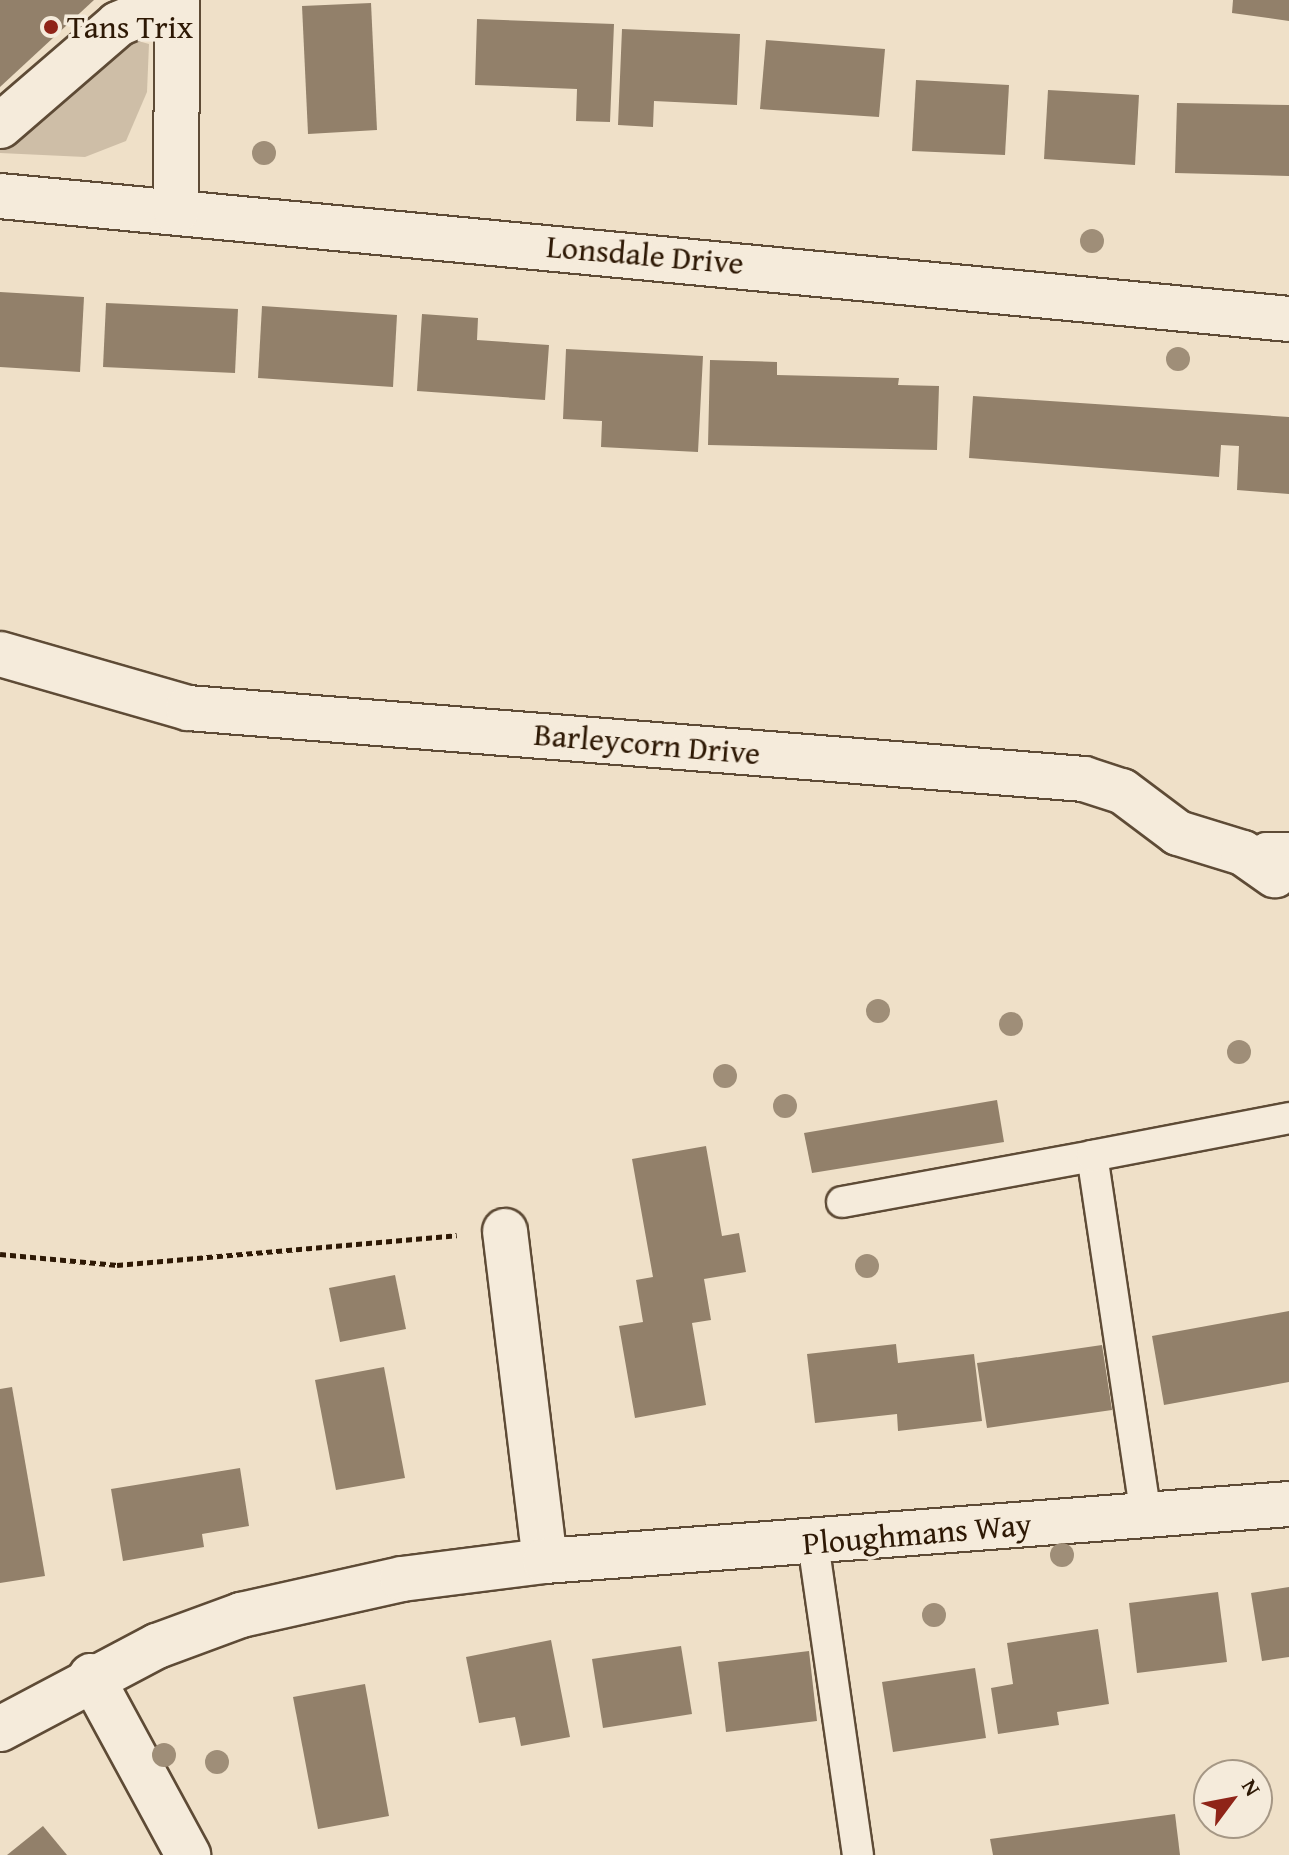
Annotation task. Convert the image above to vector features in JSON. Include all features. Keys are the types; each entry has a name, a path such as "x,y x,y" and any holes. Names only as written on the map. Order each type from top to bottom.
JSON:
{"street":[{"path":"0,126 118,24 141,14 177,7 176,212"},
{"name":"Lonsdale Drive","path":"0,196 1289,319"},
{"name":"Barleycorn Drive","path":"0,654 188,708 1084,779 1137,799 1178,833 1272,860"},
{"path":"505,1231 545,1561"},
{"name":"Ploughmans Way","path":"0,1729 91,1676 241,1615 402,1579 545,1561 813,1543 1289,1504"},
{"path":"91,1676 188,1855"}],"lane":[{"path":"842,1202 1289,1118"},
{"path":"1092,1156 1146,1516"},
{"path":"813,1543 858,1855"}],"path":[{"path":"0,1254 117,1265 505,1231"}],"shaded area":[{"path":"131,39 149,44 147,92 126,141 85,157 0,153 0,145"}],"building":[{"path":"0,0 94,0 0,87"},
{"path":"1233,0 1289,0 1289,21 1232,13"},
{"path":"371,3 377,130 308,134 302,6"},
{"path":"477,19 614,24 610,122 576,121 577,89 475,85"},
{"path":"622,29 740,34 737,105 654,101 653,127 618,125"},
{"path":"766,40 885,49 879,117 760,109"},
{"path":"916,80 1009,85 1005,155 912,151"},
{"path":"1048,90 1139,95 1135,165 1044,159"},
{"path":"1177,103 1289,105 1289,176 1175,173"},
{"path":"0,292 84,297 80,372 0,367"},
{"path":"106,303 238,309 235,373 103,367"},
{"path":"262,306 397,315 393,387 258,378"},
{"path":"422,314 478,318 477,340 549,345 545,400 417,391"},
{"path":"566,349 703,356 698,452 601,447 602,421 563,419"},
{"path":"710,360 777,362 777,375 899,378 898,385 939,386 937,450 708,445"},
{"path":"973,396 1289,417 1289,494 1237,490 1239,446 1221,445 1219,477 969,458"},
{"path":"997,1100 1004,1142 812,1173 804,1133"},
{"path":"706,1146 722,1236 739,1233 746,1272 704,1279 711,1320 692,1323 706,1405 635,1418 619,1326 643,1322 636,1280 653,1277 632,1159"},
{"path":"395,1275 406,1329 340,1342 329,1288"},
{"path":"1289,1311 1289,1382 1164,1405 1152,1336"},
{"path":"896,1344 898,1363 974,1354 982,1421 898,1431 897,1414 815,1423 807,1354"},
{"path":"1102,1345 1112,1410 987,1428 977,1363"},
{"path":"384,1367 405,1478 336,1490 315,1380"},
{"path":"12,1387 45,1576 0,1583 0,1389"},
{"path":"240,1468 249,1526 202,1534 204,1547 123,1561 111,1489"},
{"path":"1289,1587 1289,1657 1262,1661 1251,1593"},
{"path":"1218,1592 1227,1662 1137,1673 1129,1603"},
{"path":"1098,1629 1109,1704 1057,1712 1059,1725 998,1734 991,1688 1013,1684 1007,1643"},
{"path":"551,1640 570,1737 521,1746 515,1717 479,1723 466,1657"},
{"path":"681,1646 692,1714 603,1728 592,1659"},
{"path":"809,1651 817,1721 726,1732 718,1662"},
{"path":"975,1668 986,1738 893,1752 882,1682"},
{"path":"365,1684 389,1816 318,1829 293,1697"},
{"path":"1175,1814 1180,1855 993,1855 990,1839"},
{"path":"43,1826 67,1855 7,1855"}],"place":[{"name":"Tans Trix","path":"51,27"}]}
